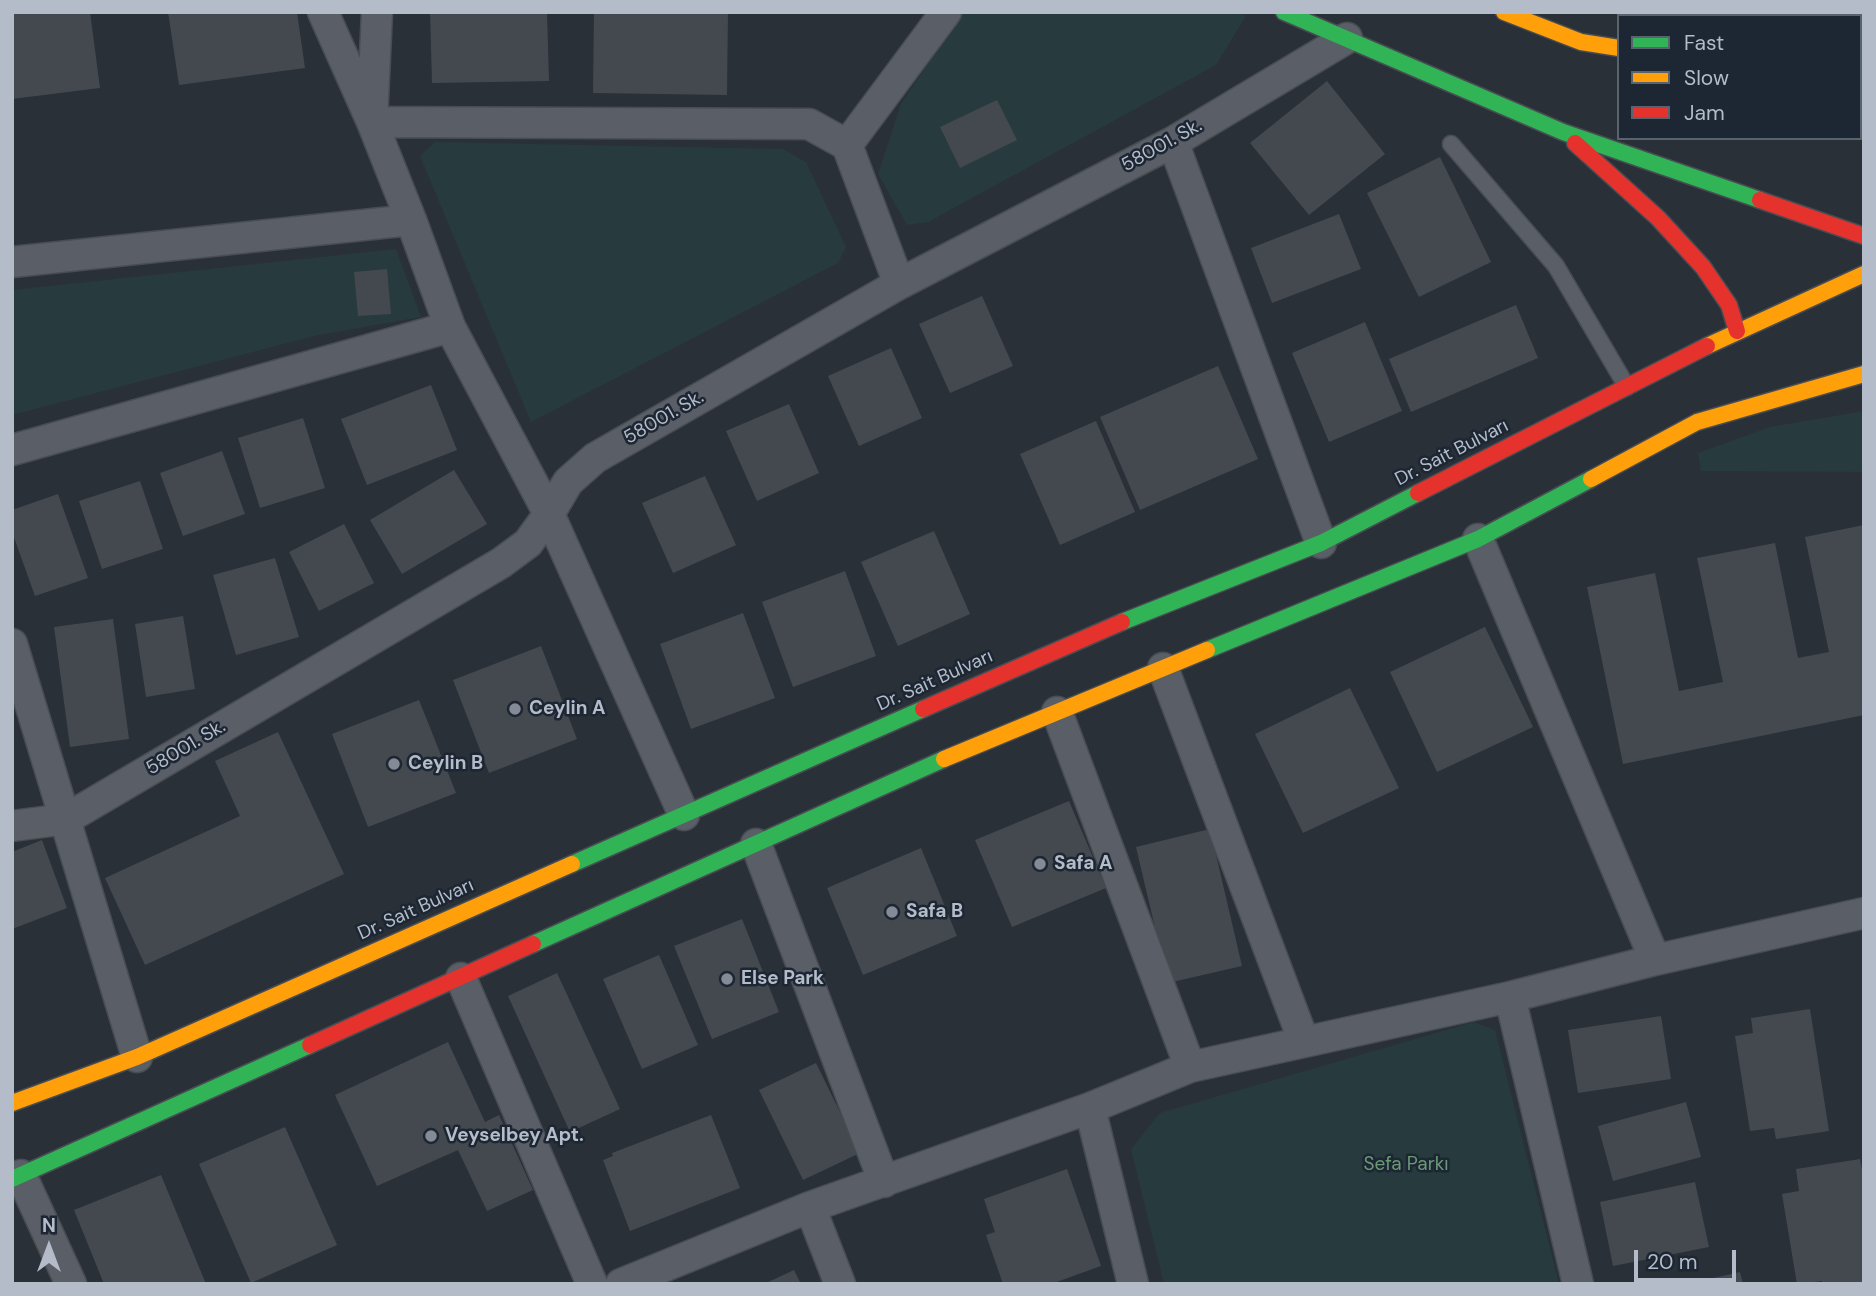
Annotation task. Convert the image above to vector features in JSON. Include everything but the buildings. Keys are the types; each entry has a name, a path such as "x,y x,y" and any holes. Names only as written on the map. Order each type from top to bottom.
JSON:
{"main road":[{"path":"1284,12 1563,132 1864,236"},
{"path":"1504,12 1581,42 1617,48"},
{"path":"1563,132 1658,218 1703,267 1729,305 1737,331"},
{"name":"Dr. Sait Bulvarı","path":"12,1103 137,1056 1082,638 1321,543 1737,331 1864,274"},
{"path":"17,1177 998,735 1478,539 1697,422 1864,374"}],"street":[{"path":"323,12 372,122 450,327 550,514 684,815"},
{"path":"372,122 377,12"},
{"path":"847,145 946,12"},
{"name":"58001. Sk.","path":"12,826 66,819 501,563 528,543 550,514 568,482 595,458 899,284 1173,142 1347,38"},
{"path":"372,122 808,124 847,145 899,284"},
{"path":"1173,142 1321,543"},
{"path":"12,262 411,220"},
{"path":"12,450 450,327"},
{"path":"1478,539 1655,960"},
{"path":"12,644 137,1056"},
{"path":"1163,668 1304,1042"},
{"path":"1057,712 1190,1067"},
{"path":"756,844 884,1182"},
{"path":"621,1284 810,1207 1090,1108 1190,1067 1510,997 1655,960 1864,913"},
{"path":"461,978 592,1284"},
{"path":"1510,997 1578,1284"},
{"path":"1090,1108 1133,1284"},
{"path":"17,1177 71,1284"},
{"path":"810,1207 840,1284"}],"lane":[{"path":"1451,144 1556,266 1627,387"}],"green space":[{"path":"963,12 1237,12 1246,16 1216,65 928,222 907,225 878,174 901,104"},
{"path":"435,142 783,149 806,162 846,247 838,263 531,422 420,156"},
{"path":"396,249 421,317 314,336 12,415 12,290"},
{"path":"1864,411 1864,472 1701,471 1698,453 1770,427"},
{"name":"Sefa Parkı","path":"1474,1022 1495,1030 1559,1284 1164,1284 1131,1149 1160,1113"}],"traffic: fast":[{"path":"1284,12 1563,132 1760,200"},
{"path":"1207,650 1478,539 1591,479"},
{"path":"1122,622 1321,543 1418,493"},
{"path":"572,864 923,709"},
{"path":"533,944 944,759"},
{"path":"12,1179 310,1045"}],"traffic: slow":[{"path":"1504,12 1581,42 1617,48"},
{"path":"1707,346 1864,274"},
{"path":"1591,479 1697,422 1864,374"},
{"path":"944,759 1207,650"},
{"path":"12,1103 137,1057 572,864"}],"traffic: jam":[{"path":"1575,143 1658,218 1703,267 1729,305 1737,331"},
{"path":"1760,200 1864,236"},
{"path":"1418,493 1707,346"},
{"path":"923,709 1122,622"},
{"path":"310,1045 533,944"}],"place":[{"name":"Ceylin A","path":"515,709"},
{"name":"Ceylin B","path":"394,764"},
{"name":"Safa A","path":"1040,864"},
{"name":"Safa B","path":"892,912"},
{"name":"Else Park","path":"727,979"},
{"name":"Veyselbey Apt.","path":"431,1136"}]}
